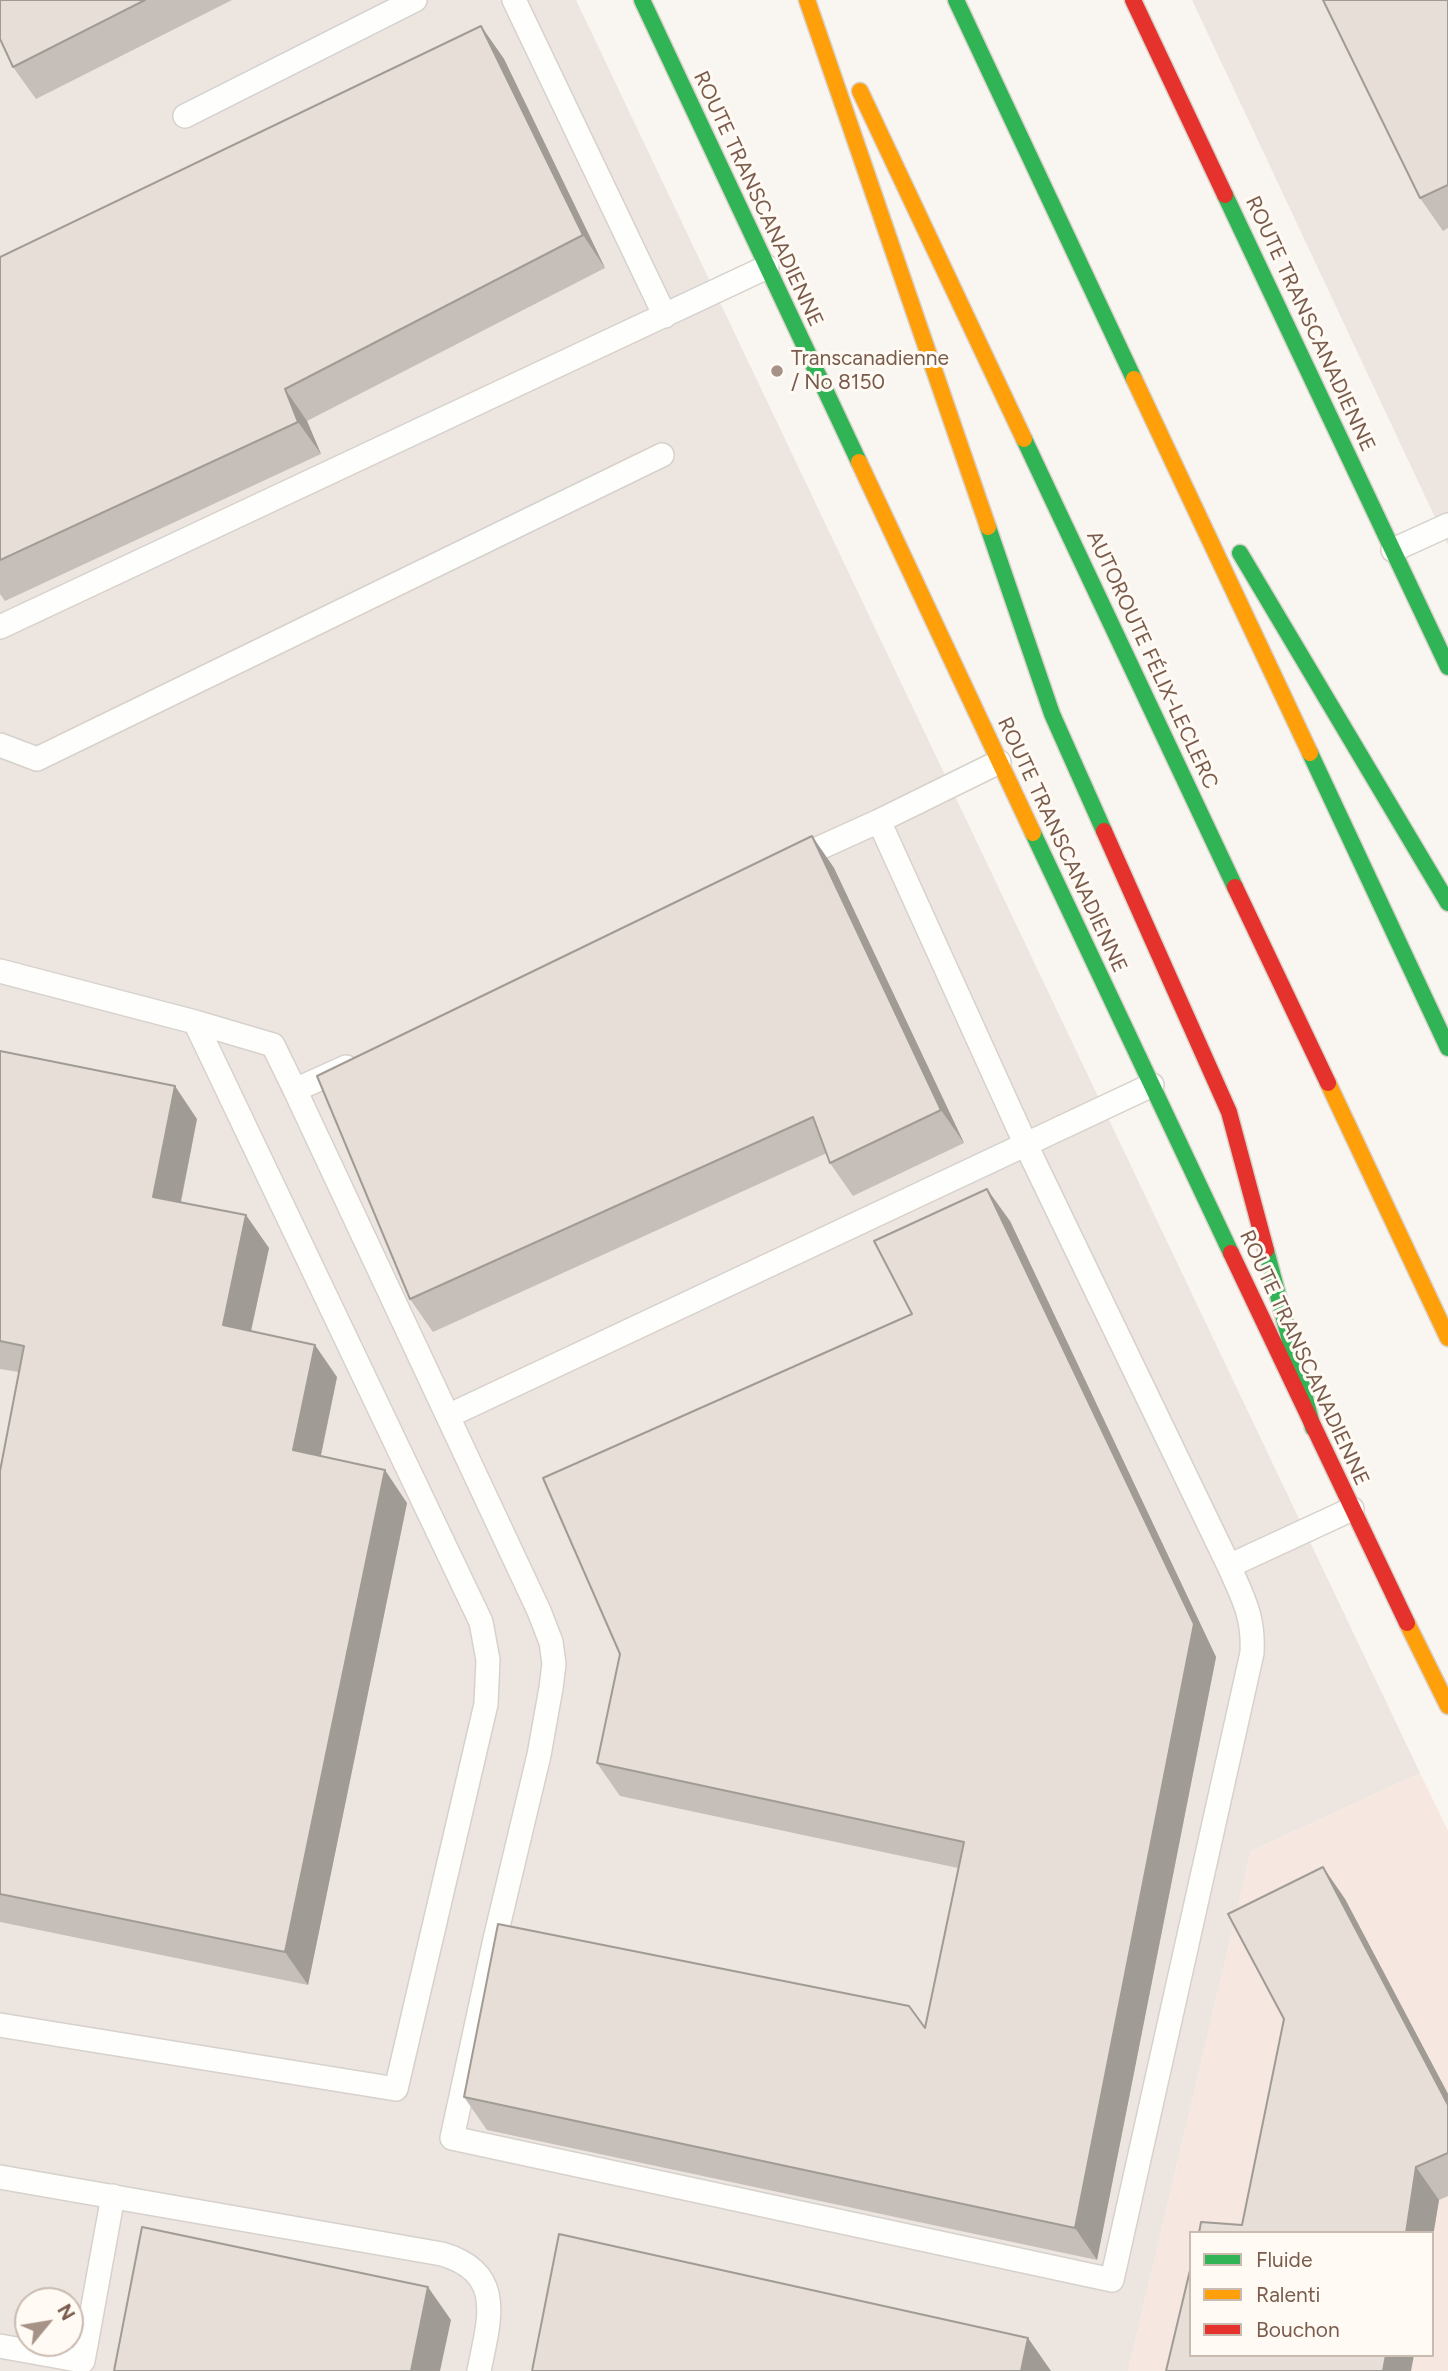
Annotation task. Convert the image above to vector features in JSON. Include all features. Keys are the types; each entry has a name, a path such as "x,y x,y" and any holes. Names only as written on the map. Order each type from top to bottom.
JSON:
{"main road":[{"name":"ROUTE TRANSCANADIENNE","path":"642,0 1313,1427 1448,1706"},
{"path":"807,0 1052,714 1229,1112 1313,1427"},
{"path":"817,0 841,50"},
{"path":"956,0 1448,1048"},
{"name":"ROUTE TRANSCANADIENNE","path":"1133,0 1448,667"},
{"name":"AUTOROUTE FÉLIX-LECLERC","path":"853,76 1448,1338"},
{"path":"1124,359 1209,501"},
{"path":"1230,536 1448,903"}],"lane":[{"path":"184,116 415,0"},
{"path":"514,0 665,316"},
{"path":"0,628 767,267"},
{"path":"0,745 37,759 662,455"},
{"path":"1393,550 1448,525"},
{"path":"772,870 999,762"},
{"path":"0,971 274,1045 539,1611 551,1642 554,1664 539,1755 495,1939 452,2138 1112,2280 1252,1653 1253,1631 1249,1612 1229,1566 1026,1145 879,821"},
{"path":"0,2025 396,2089 486,1704 488,1660 481,1622 195,1022"},
{"path":"295,1090 366,1057"},
{"path":"448,1416 1152,1085"},
{"path":"1229,1566 1352,1509"},
{"path":"0,2176 458,2259 471,2267 483,2281 489,2295 488,2324 479,2371"},
{"path":"0,2346 83,2361 113,2196"}],"shaded area":[{"path":"0,0 576,0 1420,1773 1251,1851 1128,2371 0,2371"},
{"path":"1192,0 1448,0 1448,545"},
{"path":"1420,1773 1448,1831 1448,2371 1128,2371 1251,1851"}],"building":[{"path":"0,0 145,0 13,67 0,39"},
{"path":"1323,0 1448,0 1448,185 1420,198"},
{"path":"481,26 583,235 285,389 298,422 0,560 0,257"},
{"path":"812,836 941,1110 830,1163 813,1117 410,1299 317,1076"},
{"path":"0,1051 175,1086 153,1197 246,1215 223,1325 315,1345 293,1450 385,1470 285,1952 0,1894 0,1471 24,1346 0,1341"},
{"path":"987,1189 1194,1624 1075,2228 464,2097 498,1924 909,2006 925,2028 964,1842 597,1763 620,1654 543,1478 912,1314 874,1241"},
{"path":"1323,1867 1448,2105 1448,2153 1416,2167 1406,2231 1199,2231 1201,2222 1242,2225 1284,2019 1228,1914"},
{"path":"142,2227 428,2287 411,2371 114,2371"},
{"path":"559,2234 1028,2338 1021,2371 532,2371"},
{"path":"1189,2274 1189,2357 1386,2357 1383,2371 1166,2371"}],"traffic: fast":[{"path":"642,0 859,462"},
{"path":"956,0 1134,379"},
{"path":"1225,195 1448,667"},
{"path":"1024,439 1235,887"},
{"path":"988,527 1052,714 1104,831"},
{"path":"1240,553 1448,903"},
{"path":"1310,753 1448,1048"},
{"path":"1033,833 1231,1253"},
{"path":"1266,1250 1313,1428"}],"traffic: slow":[{"path":"807,0 988,527"},
{"path":"860,91 1024,439"},
{"path":"1134,379 1310,753"},
{"path":"859,462 1033,833"},
{"path":"1328,1083 1448,1338"},
{"path":"1407,1623 1448,1706"}],"traffic: jam":[{"path":"1133,0 1225,195"},
{"path":"1104,831 1229,1112 1266,1250"},
{"path":"1235,887 1328,1083"},
{"path":"1231,1253 1407,1623"}],"place":[{"name":"Transcanadienne / No 8150","path":"777,371"}]}
